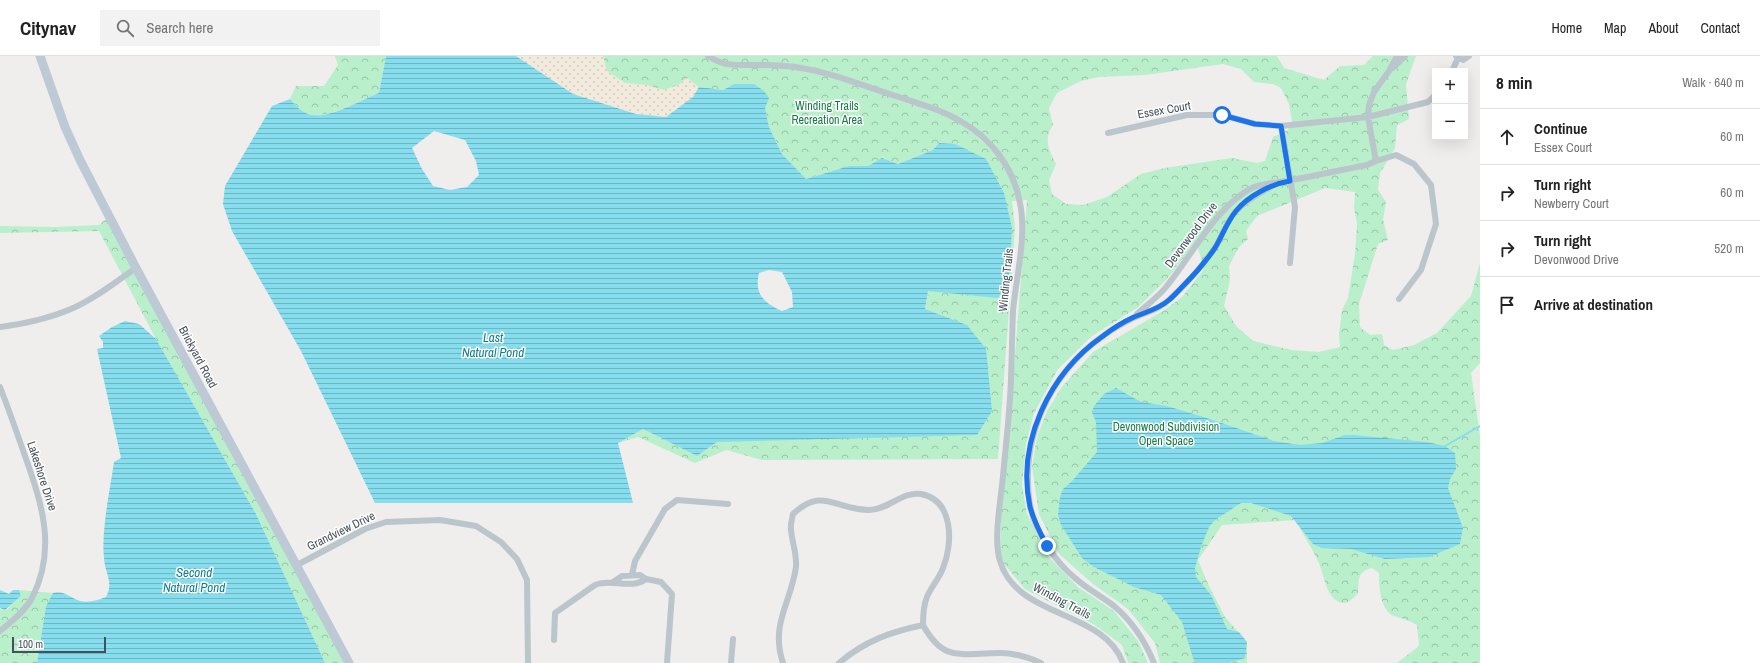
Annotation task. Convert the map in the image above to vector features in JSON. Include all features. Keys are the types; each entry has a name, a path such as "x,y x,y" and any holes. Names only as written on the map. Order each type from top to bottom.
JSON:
{"street":[{"name":"Brickyard Road","path":"40,56 66,127 80,160 136,268 349,663"},
{"name":"Winding Trails","path":"708,56 719,62 730,64 800,67 833,75 947,114 974,130 998,154 1006,165 1017,190 1022,217 1022,232 1013,311 1008,429 998,538 999,557 1005,574 1013,585 1030,599 1065,615 1105,637 1117,649 1123,663"},
{"path":"1376,161 1368,117 1369,106 1374,92 1389,71 1397,56"},
{"path":"1389,71 1405,56"},
{"path":"1453,68 1457,57 1465,59 1469,56"},
{"name":"Essex Court","path":"1108,133 1187,115 1222,115 1255,124 1281,126 1368,117 1428,102 1432,98"},
{"path":"1281,126 1295,207 1290,263"},
{"name":"Devonwood Drive","path":"1133,318 1166,288 1228,205 1253,188 1266,183 1290,181 1367,165 1396,155 1414,164 1431,185 1436,224 1421,270 1399,300"},
{"name":"Devonwood Drive","path":"1154,663 1142,639 1122,614 1074,578 1055,557 1036,525 1030,506 1028,489 1027,466 1030,446 1040,414 1053,388 1088,348 1103,335 1133,318 1155,309 1169,300 1192,277 1214,250 1236,211 1253,196 1277,183"},
{"path":"0,327 49,316 71,309 98,295 136,268"},
{"name":"Lakeshore Drive","path":"0,387 40,498 46,530 44,564 31,599 15,619 0,631"},
{"path":"783,663 779,652 780,619 793,581 796,565 790,528 793,514 811,501 822,500 854,508 870,510 883,507 908,495 921,494 934,499 944,510 949,524 948,546 944,567 927,597 924,612 923,624 930,639 938,649 951,657 1001,652 1017,654 1041,663"},
{"path":"632,575 635,561 665,509 677,500 728,504"},
{"name":"Grandview Drive","path":"297,565 365,529 386,522 440,520 476,526 501,542 516,559 526,580 528,663"},
{"path":"614,582 622,576 640,575 646,579 661,582 672,594 667,663"},
{"path":"554,640 555,613 595,585 614,582 630,584 643,582 646,579"},
{"path":"839,663 852,652 885,634 923,624"},
{"path":"731,663 733,639"}],"green space":[{"path":"335,56 386,56 379,93 337,111 320,115 305,113 290,99 296,86 324,86 338,65"},
{"path":"516,56 1277,56 1284,68 1324,80 1340,66 1364,65 1373,56 1416,56 1406,84 1409,119 1397,125 1395,148 1380,173 1378,190 1386,202 1383,219 1388,240 1378,244 1359,304 1360,327 1370,335 1382,334 1384,345 1393,350 1414,345 1437,333 1471,296 1480,263 1480,363 1471,373 1480,436 1480,663 1397,663 1419,646 1417,625 1389,613 1381,597 1379,573 1372,568 1361,574 1358,593 1350,601 1344,603 1333,598 1326,586 1318,561 1295,520 1222,525 1198,560 1208,584 1225,617 1247,642 1247,663 1160,663 1155,643 1128,609 1093,584 1059,554 1039,514 1032,467 1037,437 1047,411 1061,388 1093,352 1163,311 1182,297 1204,269 1196,241 1167,279 1137,308 1092,336 1058,369 1034,413 1026,444 1022,485 1027,514 1047,555 1078,587 1114,611 1138,641 1148,663 1128,663 1122,645 1095,625 1025,589 1005,565 1000,554 1001,518 1027,200 1012,201 1015,228 998,459 762,460 726,450 695,463 638,437 618,443 643,429 697,456 717,442 967,325 925,309 955,144 939,143 933,150 898,164 882,158 868,166 849,166 806,179 782,154 769,127 765,108 734,84 723,90 700,87 666,117","holes":["1223,64 1241,69 1254,82 1273,84 1281,88 1289,104 1292,121 1288,130 1273,137 1265,161 1257,163 1232,158 1165,168 1141,174 1107,197 1083,205 1066,204 1052,194 1049,180 1056,164 1048,144 1048,135 1053,125 1049,108 1057,93 1081,81 1099,77 1145,75","1325,188 1355,192 1354,208 1357,224 1355,254 1348,298 1342,310 1339,334 1340,347 1319,352 1291,350 1253,341 1236,326 1224,306 1230,280 1229,266 1239,247 1248,239 1246,231 1257,216"]},
{"path":"109,216 349,663 325,663 256,514 156,339 99,231 0,233 0,226 54,227 99,225"},
{"path":"19,590 53,593 46,606 37,663 0,663 0,609 6,610 21,596"}],"sand":[{"path":"516,56 603,56 607,71 625,83 647,85 664,90 678,85 687,78 699,87 693,97 666,117 636,114 573,94"}],"water":[{"name":"Last Natural Pond","path":"386,56 516,56 573,94 636,114 666,117 693,97 699,87 723,90 734,84 754,84 764,91 769,98 765,108 769,127 782,154 806,179 849,166 868,166 882,158 898,164 933,150 939,143 955,144 986,159 1004,193 1012,228 1009,279 998,298 928,291 925,309 967,325 986,349 992,411 977,435 717,442 697,456 643,429 618,443 633,503 375,503 301,351 232,231 223,204 225,186 272,106 290,99 305,113 320,115 346,108 379,93","holes":["434,131 465,140 476,161 479,175 467,187 450,190 433,186 422,169 412,148","769,270 782,272 792,292 793,307 782,311 770,305 762,297 758,287 759,273"]},
{"name":"Second Natural Pond","path":"125,321 139,324 156,339 256,514 325,663 37,663 46,606 53,593 57,592 76,600 86,602 106,597 108,592 109,582 103,547 105,523 114,462 121,458 97,349 103,348 103,342 99,336 112,327"},
{"path":"1116,388 1141,402 1167,406 1274,441 1300,445 1322,443 1345,435 1354,435 1427,442 1445,446 1455,453 1456,469 1450,479 1448,488 1463,528 1460,544 1429,557 1385,559 1351,549 1322,548 1313,544 1291,516 1251,503 1241,503 1215,520 1209,527 1195,568 1196,577 1211,595 1227,629 1239,632 1247,642 1245,658 1229,663 1196,663 1193,658 1182,622 1161,595 1134,587 1094,567 1082,558 1061,525 1058,515 1060,497 1063,489 1072,481 1097,452 1096,422 1092,412 1094,406 1104,394"},
{"path":"0,590 9,594 13,590 19,590 21,596 5,610 0,608"}],"waterway":[{"path":"1445,446 1480,426"}],"route":[{"path":"1047,546 1036,525 1030,506 1027,466 1030,446 1040,414 1053,388 1088,348 1103,335 1133,318 1155,309 1169,300 1192,277 1214,250 1236,211 1253,196 1277,183 1290,181 1281,126 1255,124 1222,115"}],"park label":[{"name":"Winding Trails Recreation Area","path":"827,113"},
{"name":"Devonwood Subdivision Open Space","path":"1166,434"}]}
